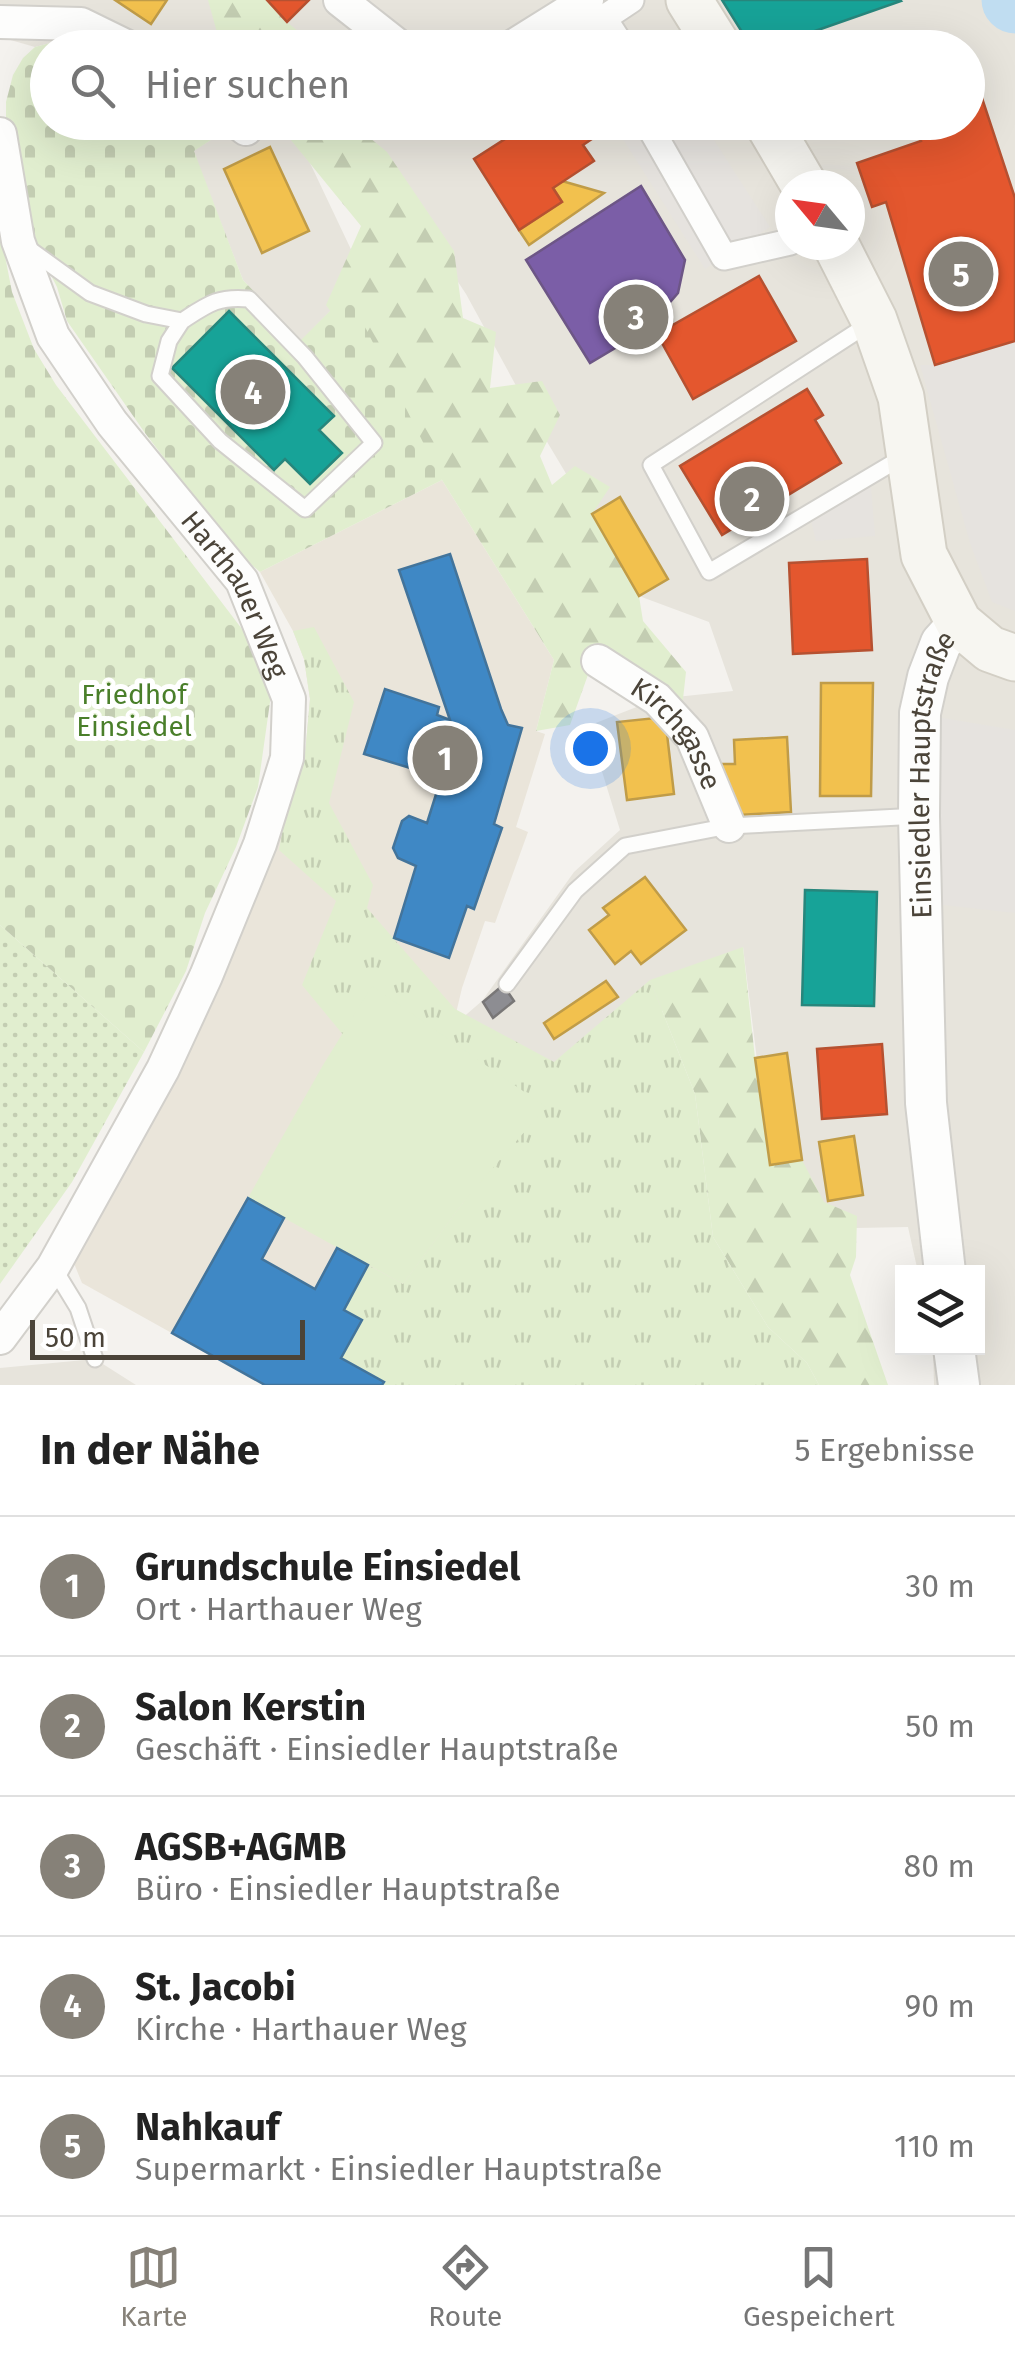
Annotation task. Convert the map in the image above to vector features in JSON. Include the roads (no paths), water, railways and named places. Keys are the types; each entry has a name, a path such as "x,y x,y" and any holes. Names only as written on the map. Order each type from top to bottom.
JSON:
{"main road":[{"path":"689,0 708,30"},
{"path":"778,140 795,170"},
{"name":"Einsiedler Hauptstraße","path":"844,260 874,320 901,397 924,555 959,623"},
{"path":"959,623 990,649 1015,658"}],"street":[{"path":"340,0 379,30"},
{"path":"549,30 595,9 631,0"},
{"path":"576,30 595,9"},
{"path":"595,9 610,30"},
{"path":"0,22 81,24 93,30"},
{"name":"Harthauer Weg","path":"0,134 5,199 53,336 112,423 242,581 289,700 287,758 260,844 206,976 163,1068 53,1267 0,1338"},
{"path":"657,140 724,257 775,245"},
{"name":"Einsiedler Hauptstraße","path":"944,1265 926,1103 920,713 941,644 959,623"},
{"name":"Kirchgasse","path":"598,661 657,699 692,737 730,826"},
{"path":"955,1355 959,1385"}],"lane":[{"path":"18,241 90,293 146,314 182,321 212,301 250,299 306,357 374,443 305,509 220,440 160,376 169,341 182,321"},
{"path":"874,320 651,465 709,572 909,453"},
{"path":"507,984 575,891 624,846 730,826 919,816"},
{"path":"53,1267 78,1308 95,1359"}],"place":[{"name":"Nahkauf","path":"961,274"},
{"name":"AGSB+AGMB","path":"636,317"},
{"name":"St. Jacobi","path":"253,392"},
{"name":"Salon Kerstin","path":"752,499"},
{"name":"Grundschule Einsiedel","path":"445,758"}],"park label":[{"name":"Friedhof Einsiedel","path":"134,710"}]}
